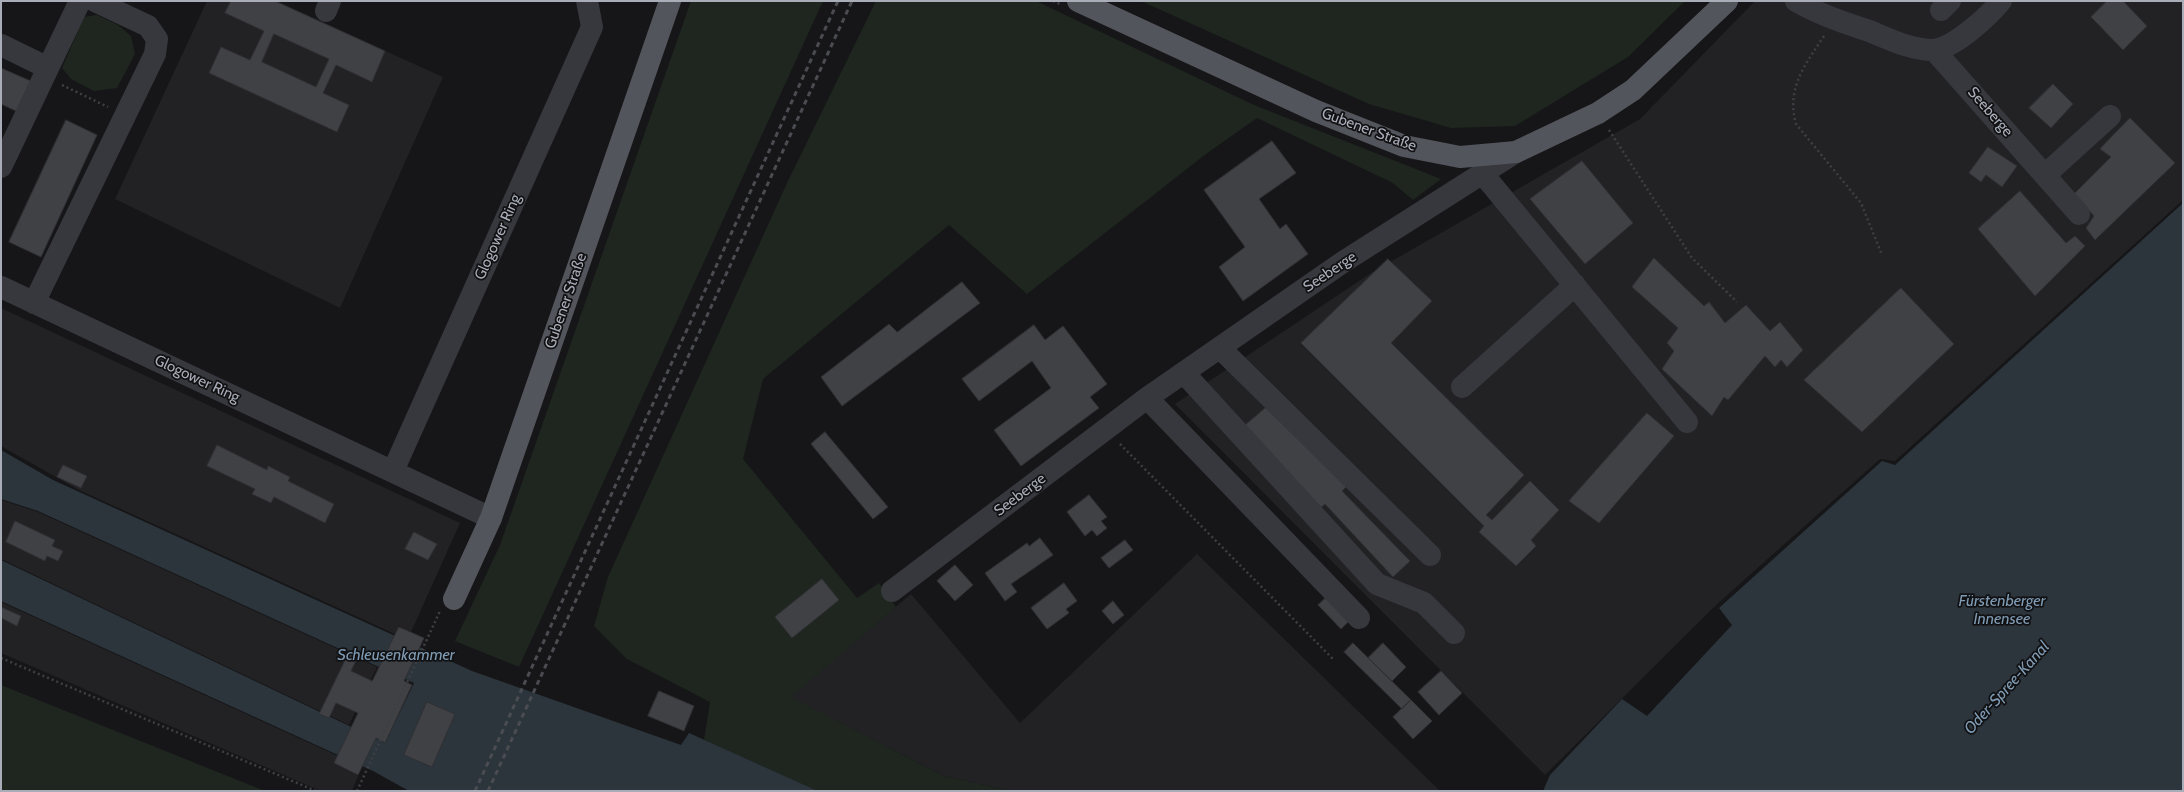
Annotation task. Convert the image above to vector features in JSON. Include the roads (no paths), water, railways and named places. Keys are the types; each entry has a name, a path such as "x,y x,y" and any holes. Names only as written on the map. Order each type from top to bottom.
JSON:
{"main road":[{"name":"Gubener Straße","path":"447,604 491,518 670,1"},
{"name":"Gubener Straße","path":"1072,4 1316,111 1404,146 1460,157 1516,152 1598,113 1633,90 1728,1"}],"street":[{"path":"1,168 80,1"},
{"path":"34,303 156,54 157,39 148,26 94,1"},
{"name":"Glogower Ring","path":"393,471 592,27 587,1"},
{"path":"1796,1 1814,12 1914,48 1934,50 1959,39 1981,22 2001,1"},
{"path":"1,45 46,72"},
{"name":"Seeberge","path":"1934,50 2079,214"},
{"path":"2045,175 2110,116"},
{"name":"Seeberge","path":"892,591 1147,398 1343,262 1516,152"},
{"path":"1483,174 1687,422"},
{"path":"1462,387 1575,285"},
{"name":"Glogower Ring","path":"1,288 491,518"},
{"path":"1220,348 1430,555"},
{"path":"1184,373 1377,584 1424,603 1454,632"},
{"path":"1147,398 1359,618"}],"water":[{"name":"Fürstenberger Innensee","path":"2183,203 2183,791 1543,791 1550,775 1622,699 1647,716 1732,625 1719,608 1882,461 1895,465"},
{"name":"Schleusenkammer","path":"1,450 53,480 472,671 681,745 689,733 818,791 409,791 373,771 1,601 1,560 385,743 414,683 38,511 1,499"}],"railway":[{"path":"475,791 838,1"},
{"path":"488,791 852,1"}],"water label":[{"name":"Oder-Spree-Kanal","path":"2007,688"}]}
